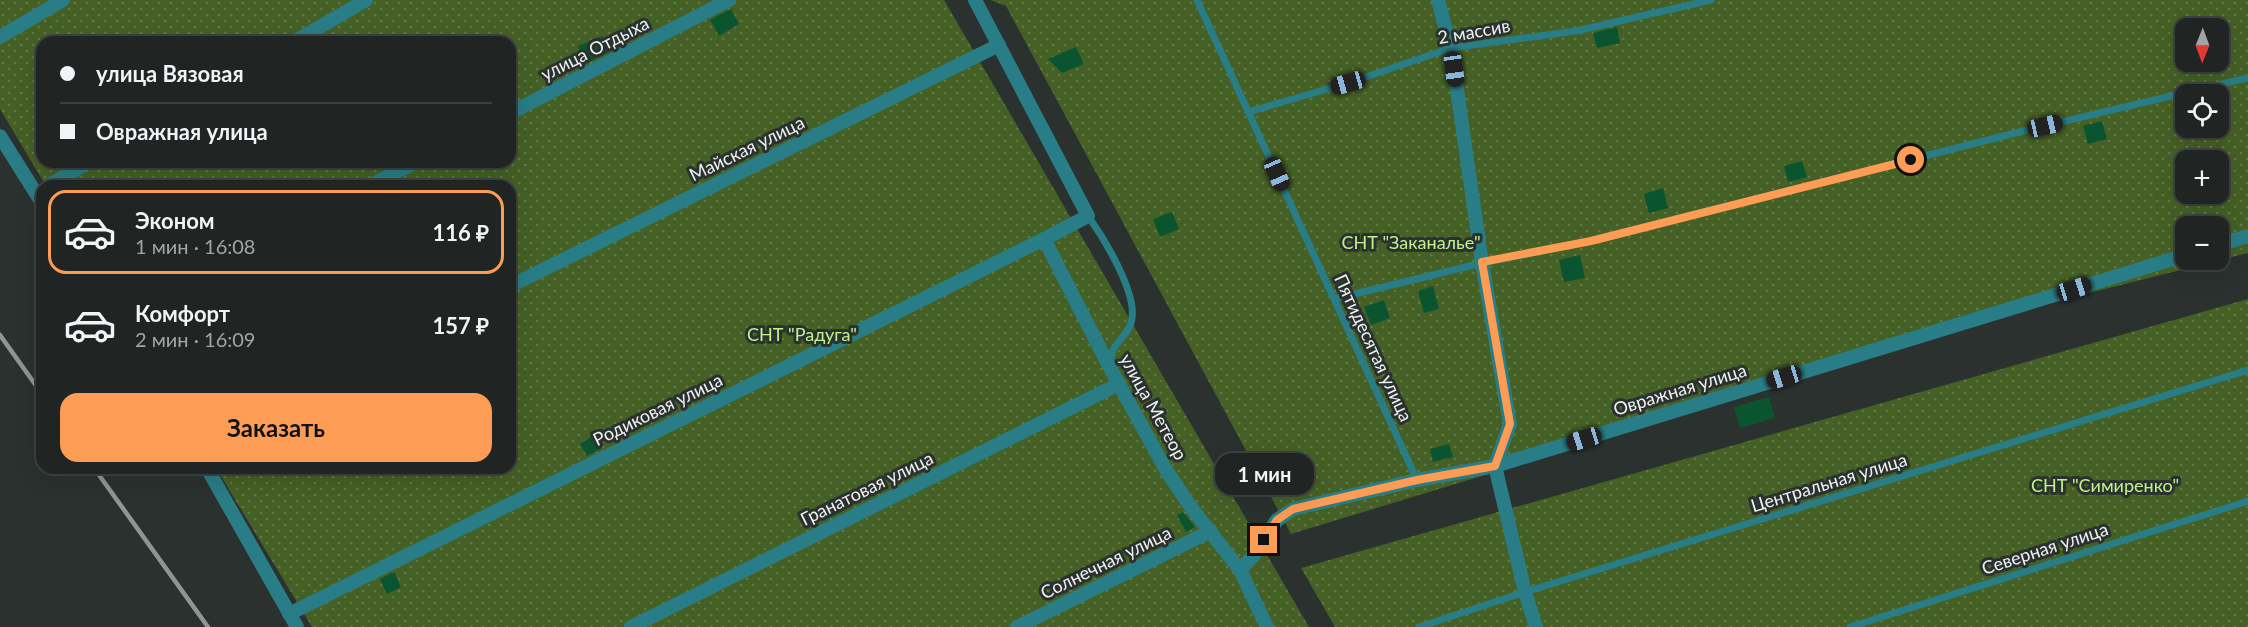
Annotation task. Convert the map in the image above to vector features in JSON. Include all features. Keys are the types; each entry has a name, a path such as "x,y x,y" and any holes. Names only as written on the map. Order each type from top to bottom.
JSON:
{"street":[{"path":"0,37 63,0"},
{"path":"304,36 366,0"},
{"name":"улица Отдыха","path":"516,110 729,0"},
{"path":"975,0 1088,216 1044,239"},
{"path":"1438,0 1451,48 1482,262 1510,424 1495,466 1525,592 1536,627"},
{"name":"Майская улица","path":"516,283 999,45"},
{"path":"0,136 36,189"},
{"path":"58,180 79,168"},
{"path":"381,180 404,168"},
{"path":"2229,242 2248,236"},
{"name":"улица Метеор","path":"1044,239 1109,366 1166,470 1190,506 1240,570 1267,627"},
{"name":"Родиковая улица","path":"289,614 1044,239"},
{"name":"Овражная улица","path":"1240,570 1253,556 1277,520 1293,509 1417,480 1495,466 2175,258"},
{"name":"Гранатовая улица","path":"631,627 1119,384"},
{"path":"210,474 297,627"},
{"name":"Солнечная улица","path":"1017,627 1211,531"}],"lane":[{"name":"Пятидесятая улица","path":"1197,0 1417,480"},
{"name":"2 массив","path":"1248,112 1348,83 1451,48 1576,31 1711,0"},
{"path":"1334,299 1482,262 1591,241 2023,131 2248,78"},
{"path":"1088,216 1122,272 1131,303 1133,320 1127,334 1114,349 1109,366"},
{"name":"Центральная улица","path":"1419,627 1525,592 2248,370"},
{"name":"Северная улица","path":"1850,627 2248,501"}],"green space":[{"name":"СНТ \"Радуга\"","path":"0,0 944,0 1309,627 312,627 220,474 516,474 516,180 42,180 0,109"},
{"name":"СНТ \"Заканалье\"","path":"991,0 2248,0 2248,253 2229,258 2229,216 2175,216 2175,270 2180,270 2057,301 1291,534 1006,6"},
{"name":"СНТ \"Симиренко\"","path":"2248,299 2248,627 1335,627 1301,568"}],"building":[{"path":"731,9 739,24 719,36 710,20"},
{"path":"1617,27 1620,43 1597,48 1593,33"},
{"path":"602,36 609,52 585,64 578,46"},
{"path":"1076,47 1084,64 1062,73 1048,59"},
{"path":"2102,121 2107,139 2088,144 2083,126"},
{"path":"1802,161 1807,177 1788,182 1784,166"},
{"path":"1663,188 1668,208 1649,213 1644,194"},
{"path":"1172,212 1179,229 1160,237 1153,219"},
{"path":"1580,255 1585,278 1564,282 1559,260"},
{"path":"1433,286 1439,309 1424,313 1418,291"},
{"path":"1384,300 1390,318 1371,325 1364,307"},
{"path":"1769,397 1775,418 1740,428 1734,407"},
{"path":"594,435 602,448 587,456 580,444"},
{"path":"1449,444 1453,457 1433,462 1430,449"},
{"path":"1818,482 1821,495 1802,500 1799,488"},
{"path":"833,498 841,512 823,521 815,508"},
{"path":"1183,512 1195,527 1186,532 1177,515"},
{"path":"394,572 401,587 387,594 380,579"}],"railway":[{"path":"0,335 36,386"},
{"path":"98,474 208,627"}],"route":[{"path":"1264,540 1277,520 1293,509 1417,480 1495,466 1510,424 1482,262 1591,241 1911,160"}]}
